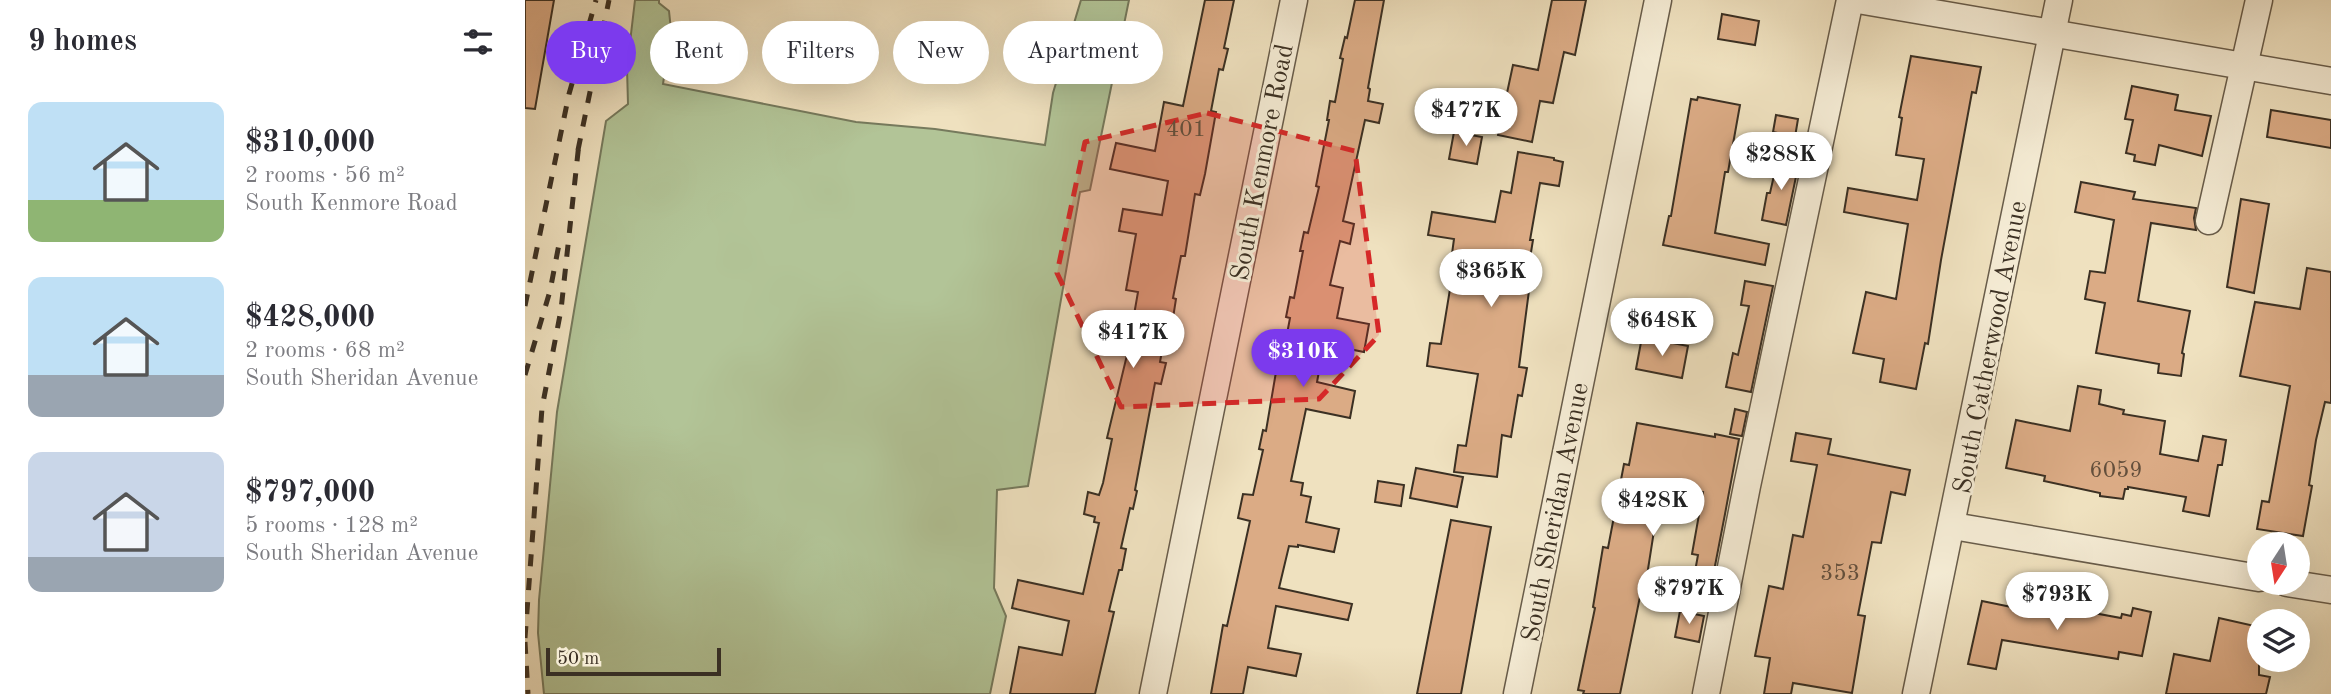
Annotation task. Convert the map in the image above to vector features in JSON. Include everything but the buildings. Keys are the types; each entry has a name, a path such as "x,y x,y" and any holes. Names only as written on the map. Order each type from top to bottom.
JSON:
{"street":[{"name":"South Kenmore Road","path":"1153,694 1294,0"},
{"name":"South Sheridan Avenue","path":"1517,694 1658,0"},
{"path":"1706,694 1744,499 1850,0"},
{"path":"1858,0 2331,81"},
{"name":"South Catherwood Avenue","path":"1916,694 2059,0"},
{"path":"2209,221 2259,0"},
{"path":"1952,526 2247,576"},
{"path":"2310,587 2331,590"}],"highlighted area":[{"path":"1207,113 1355,151 1379,335 1319,399 1121,407 1057,273 1085,142"}],"green space":[{"path":"635,0 659,0 669,11 670,21 650,21 650,84 663,84 856,122 935,129 1045,145 1056,84 1112,84 1090,190 1080,192 1028,486 997,490 994,588 1006,616 990,694 544,694 538,633 539,600 557,412 606,121 628,104 627,84 636,84 636,21 633,21"},
{"path":"1081,0 1129,0 1125,21 1075,21"}],"railway":[{"path":"525,306 569,94 596,0"},
{"path":"578,150 609,0"},
{"path":"525,638 542,408 561,310 579,143"},
{"path":"525,375 550,291 560,239"},
{"path":"525,642 528,694"}]}
